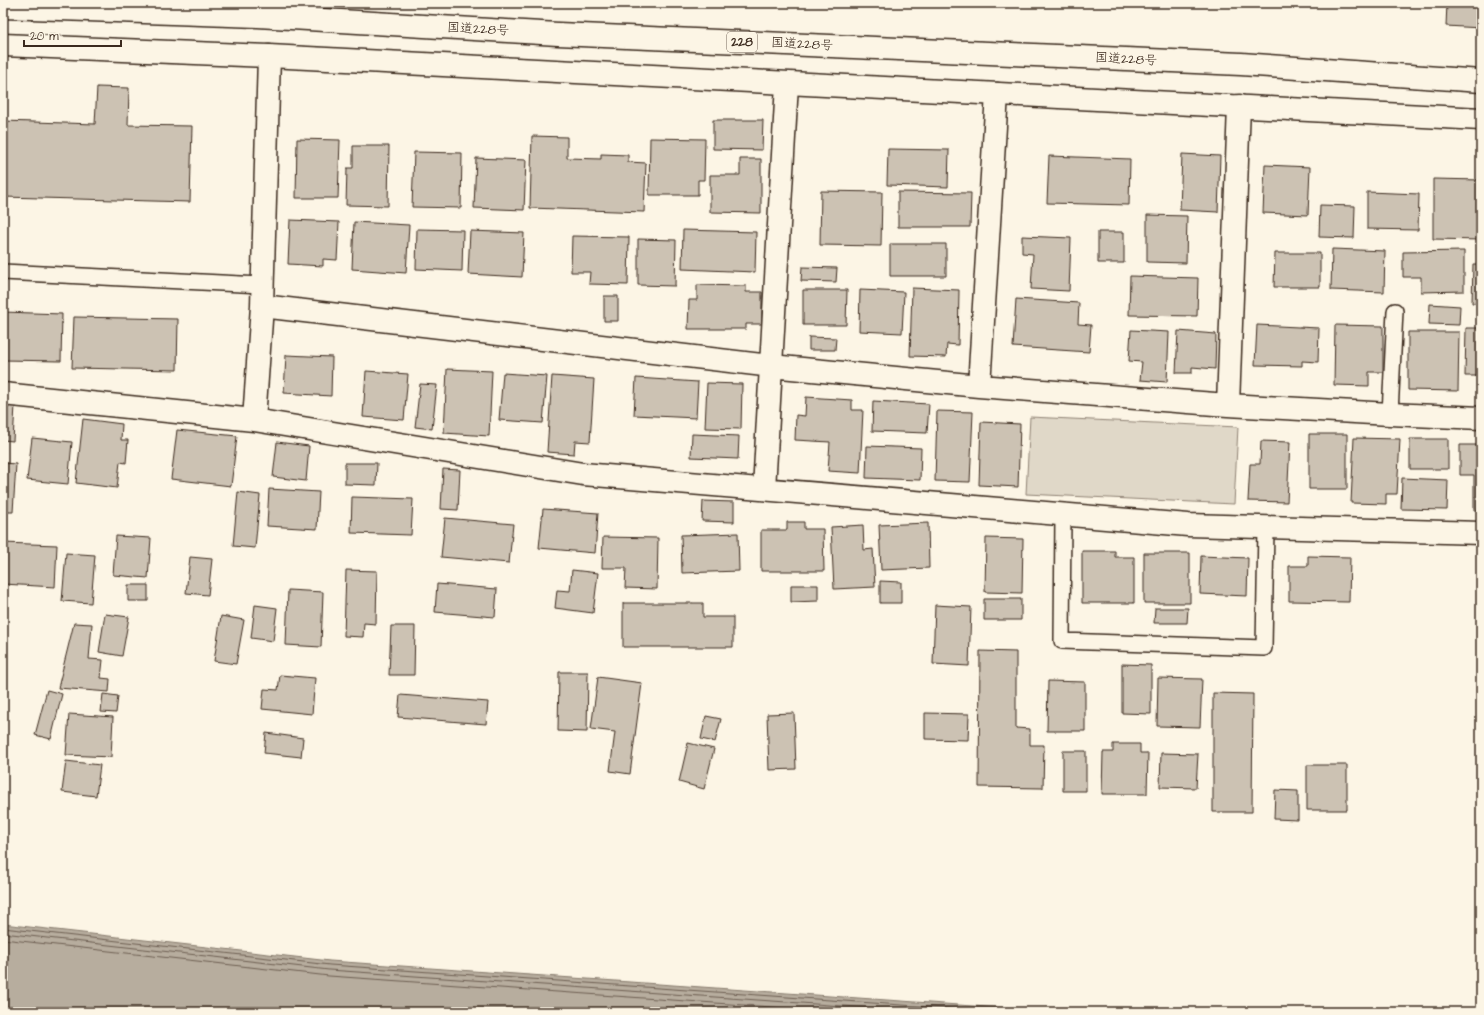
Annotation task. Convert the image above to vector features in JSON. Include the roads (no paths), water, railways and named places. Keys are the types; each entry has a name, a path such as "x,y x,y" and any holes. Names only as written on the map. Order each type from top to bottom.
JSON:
{"main road":[{"name":"国道228号","path":"3,7 258,16 558,34 1233,63 1481,82"},
{"path":"3,45 269,56 1481,119"},
{"path":"254,420 262,306 269,56"},
{"path":"764,489 787,84"},
{"path":"978,386 998,94"},
{"path":"1228,405 1239,106"},
{"path":"262,306 771,366 978,386 1228,405 1481,418"},
{"path":"3,394 254,420 583,474 1188,525 1481,533"}],"lane":[{"path":"3,272 262,284"},
{"path":"1390,414 1395,311"},
{"path":"1063,514 1062,641 1264,648 1266,527"}],"water":[{"path":"3,924 330,961 1058,1012 3,1012"}]}
